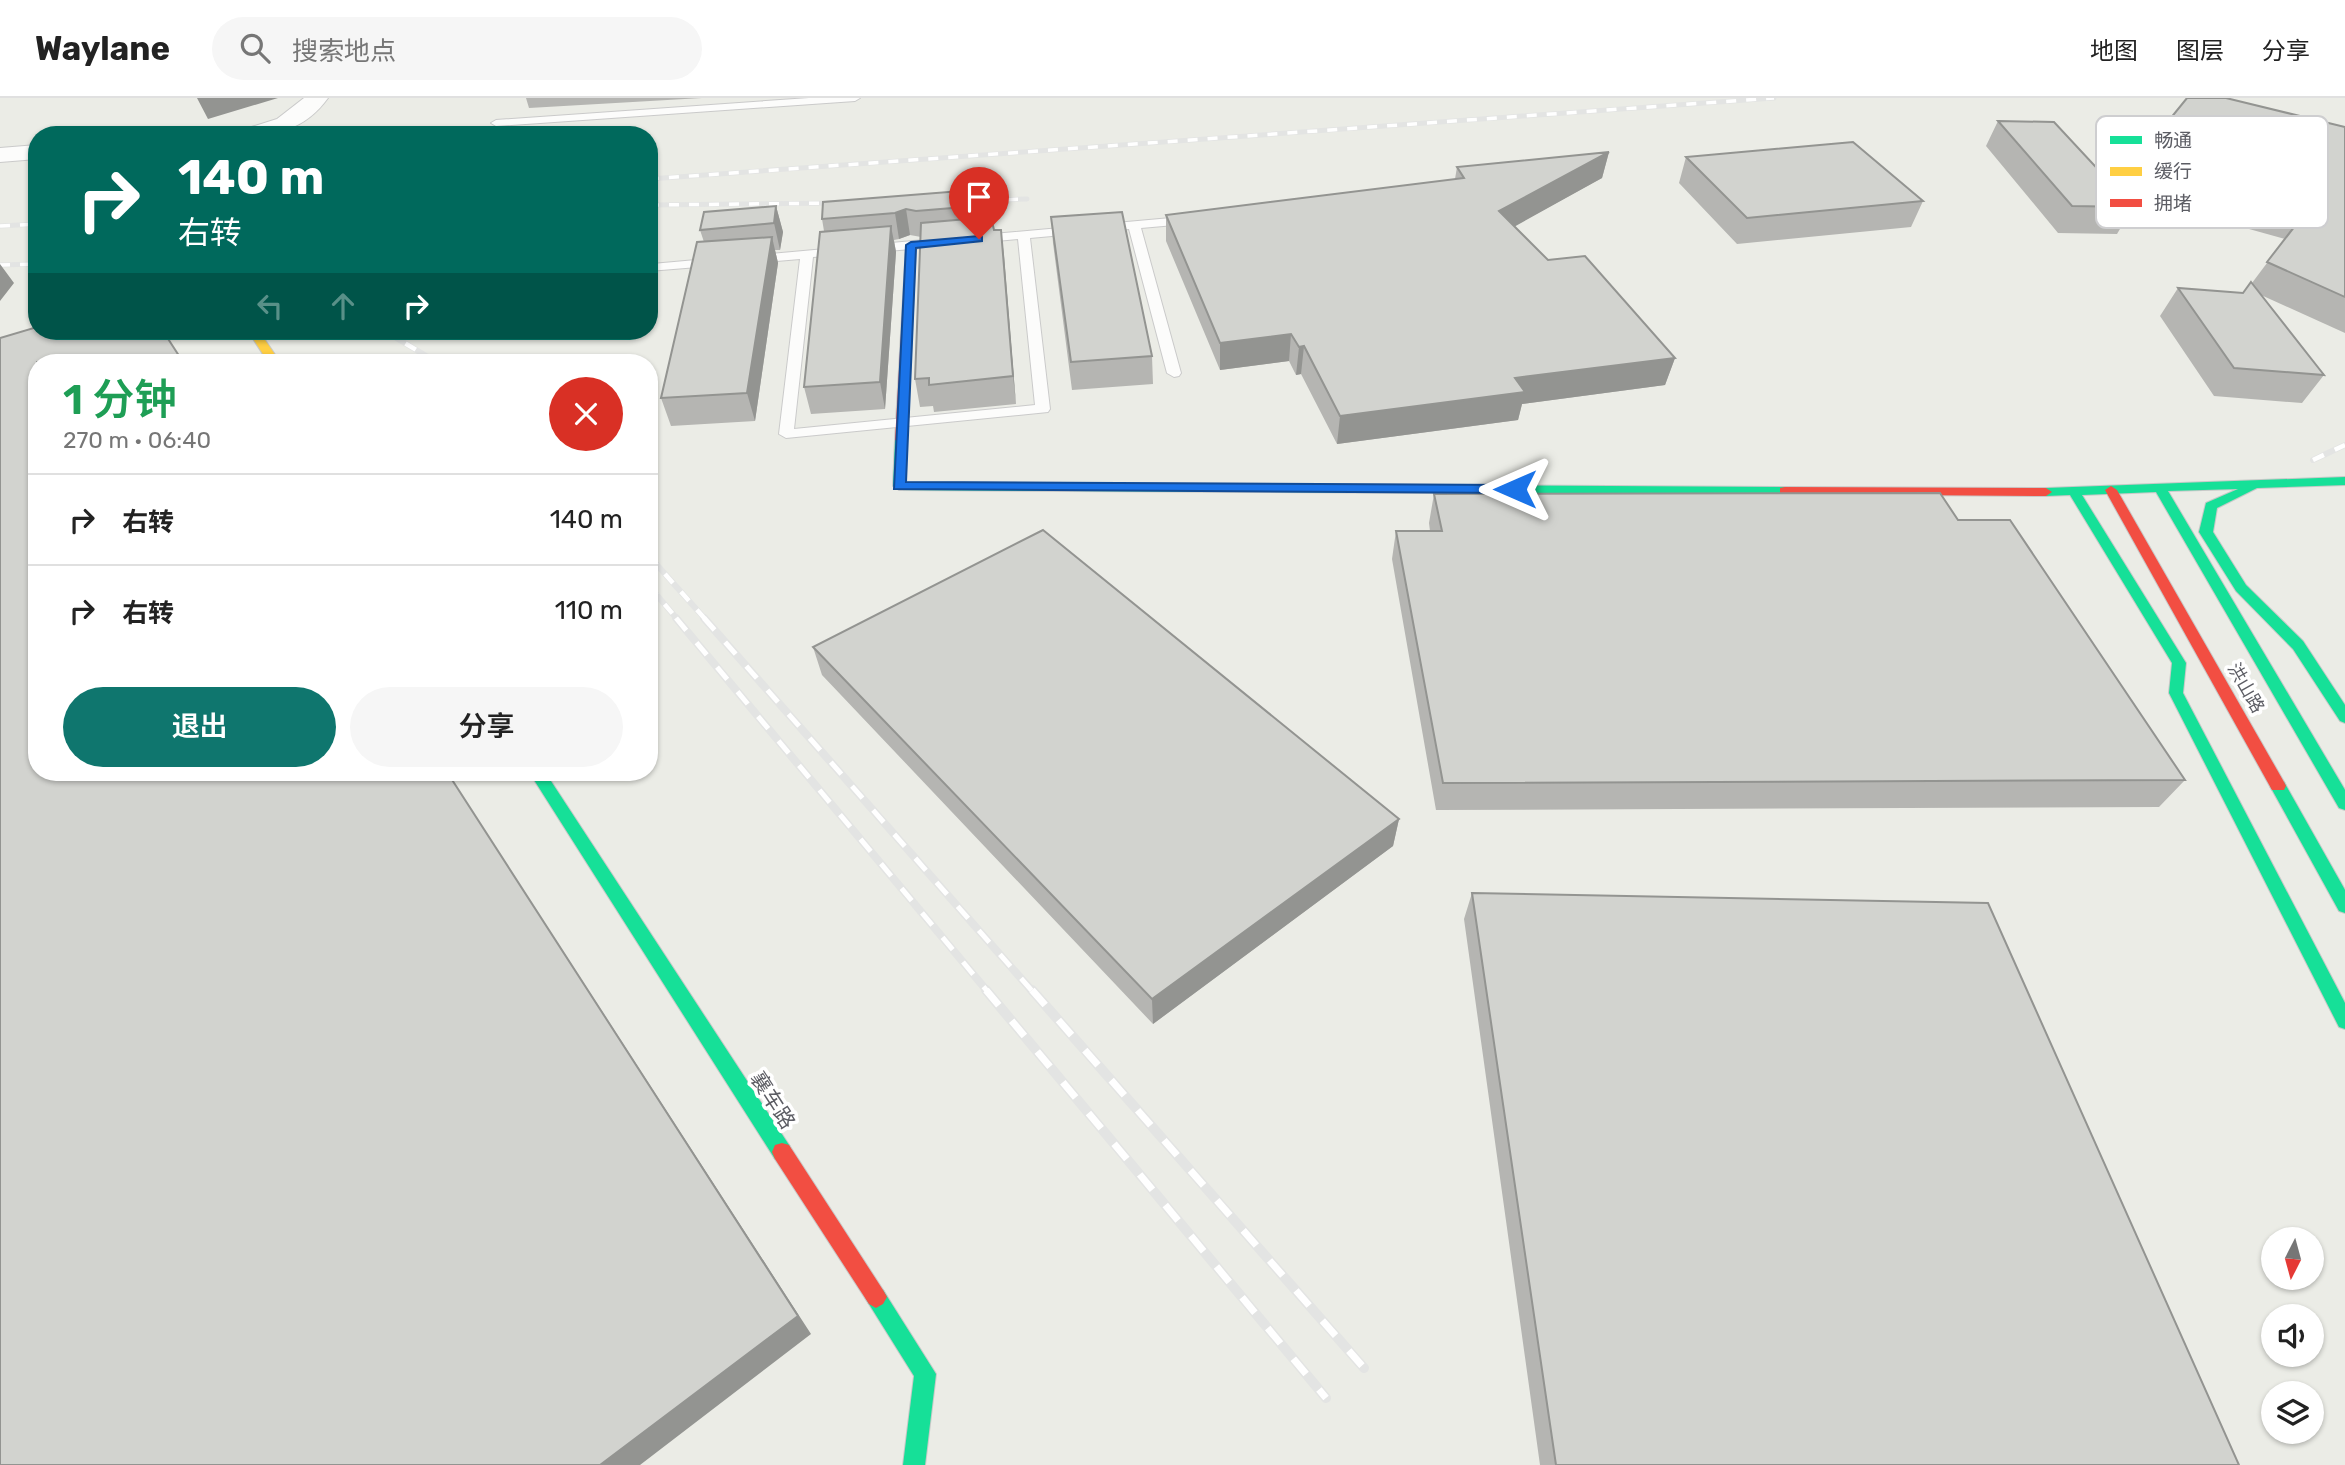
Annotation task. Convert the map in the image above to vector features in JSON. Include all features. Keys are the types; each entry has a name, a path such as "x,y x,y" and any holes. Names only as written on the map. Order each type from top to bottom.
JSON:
{"street":[{"path":"279,126 285,124 317,98"},
{"path":"0,155 28,153"},
{"path":"911,245 899,486 2074,492 2345,481"},
{"path":"2260,484 2211,506 2206,532 2241,588 2298,645 2345,717"},
{"name":"洪山路","path":"2160,488 2345,804"},
{"name":"洪山路","path":"2110,490 2345,906"},
{"path":"2074,492 2179,663 2176,693 2345,1021"},
{"name":"襄车路","path":"543,781 925,1374 914,1465"}],"lane":[{"path":"496,123 855,98"},
{"path":"961,241 1204,219"},
{"path":"1134,225 1174,373"},
{"path":"807,254 786,435 1043,409 1024,235"},
{"path":"658,268 936,243"}],"building":[{"path":"2187,98 2226,98 2300,116 2172,116"},
{"path":"1998,121 2054,122 2096,167 2096,206 2072,206"},
{"path":"2328,123 2345,127 2345,297 2267,262 2293,228 2328,228"},
{"path":"1853,142 1923,201 1747,218 1686,157"},
{"path":"1609,152 1499,211 1548,260 1585,256 1675,358 1515,378 1525,392 1340,416 1304,346 1299,347 1291,334 1220,343 1166,215 1464,178 1457,167"},
{"path":"986,189 989,205 916,211 906,209 895,213 822,219 823,202"},
{"path":"776,206 774,223 700,230 704,212"},
{"path":"1122,212 1152,356 1071,362 1051,217"},
{"path":"991,217 994,230 1001,230 1013,376 929,385 929,378 915,379 921,223"},
{"path":"891,226 880,382 804,387 820,232"},
{"path":"772,237 747,393 661,398 697,242"},
{"path":"2251,282 2324,375 2234,368 2178,288 2243,293"},
{"path":"28,330 28,340 169,340 178,354 28,354 28,781 453,781 798,1316 600,1465 0,1465 0,338"},
{"path":"1940,493 1958,520 2010,520 2185,780 1443,783 1396,531 1442,531 1434,494"},
{"path":"1043,530 1399,819 1152,999 813,647"},
{"path":"1472,893 1988,903 2239,1465 1556,1465"}],"railway":[{"path":"658,178 1774,98"},
{"path":"968,201 1027,199"},
{"path":"658,205 842,203"},
{"path":"0,226 28,224"},
{"path":"0,265 28,264"},
{"path":"400,340 423,354"},
{"path":"2313,460 2345,445"},
{"path":"658,566 706,620"},
{"path":"658,597 678,620"},
{"path":"676,618 988,992"},
{"path":"704,618 1033,992"},
{"path":"986,990 1326,1398"},
{"path":"1032,990 1364,1368"}],"traffic: fast":[{"path":"901,440 899,486 1785,491"},
{"path":"2046,492 2345,481"},
{"path":"2160,488 2345,804"},
{"path":"2251,488 2211,506 2206,532 2241,588 2298,645 2345,717"},
{"path":"2074,492 2179,663 2176,693 2345,1021"},
{"path":"543,781 782,1152"},
{"path":"2278,786 2345,906"},
{"path":"876,1297 925,1374 914,1465"}],"traffic: slow":[{"path":"260,340 269,354"}],"traffic: jam":[{"path":"901,440 911,245"},
{"path":"2111,490 2278,786"},
{"path":"1785,491 2046,492"},
{"path":"782,1152 876,1297"}],"route":[{"path":"979,239 911,245 899,486 1515,489"}]}
